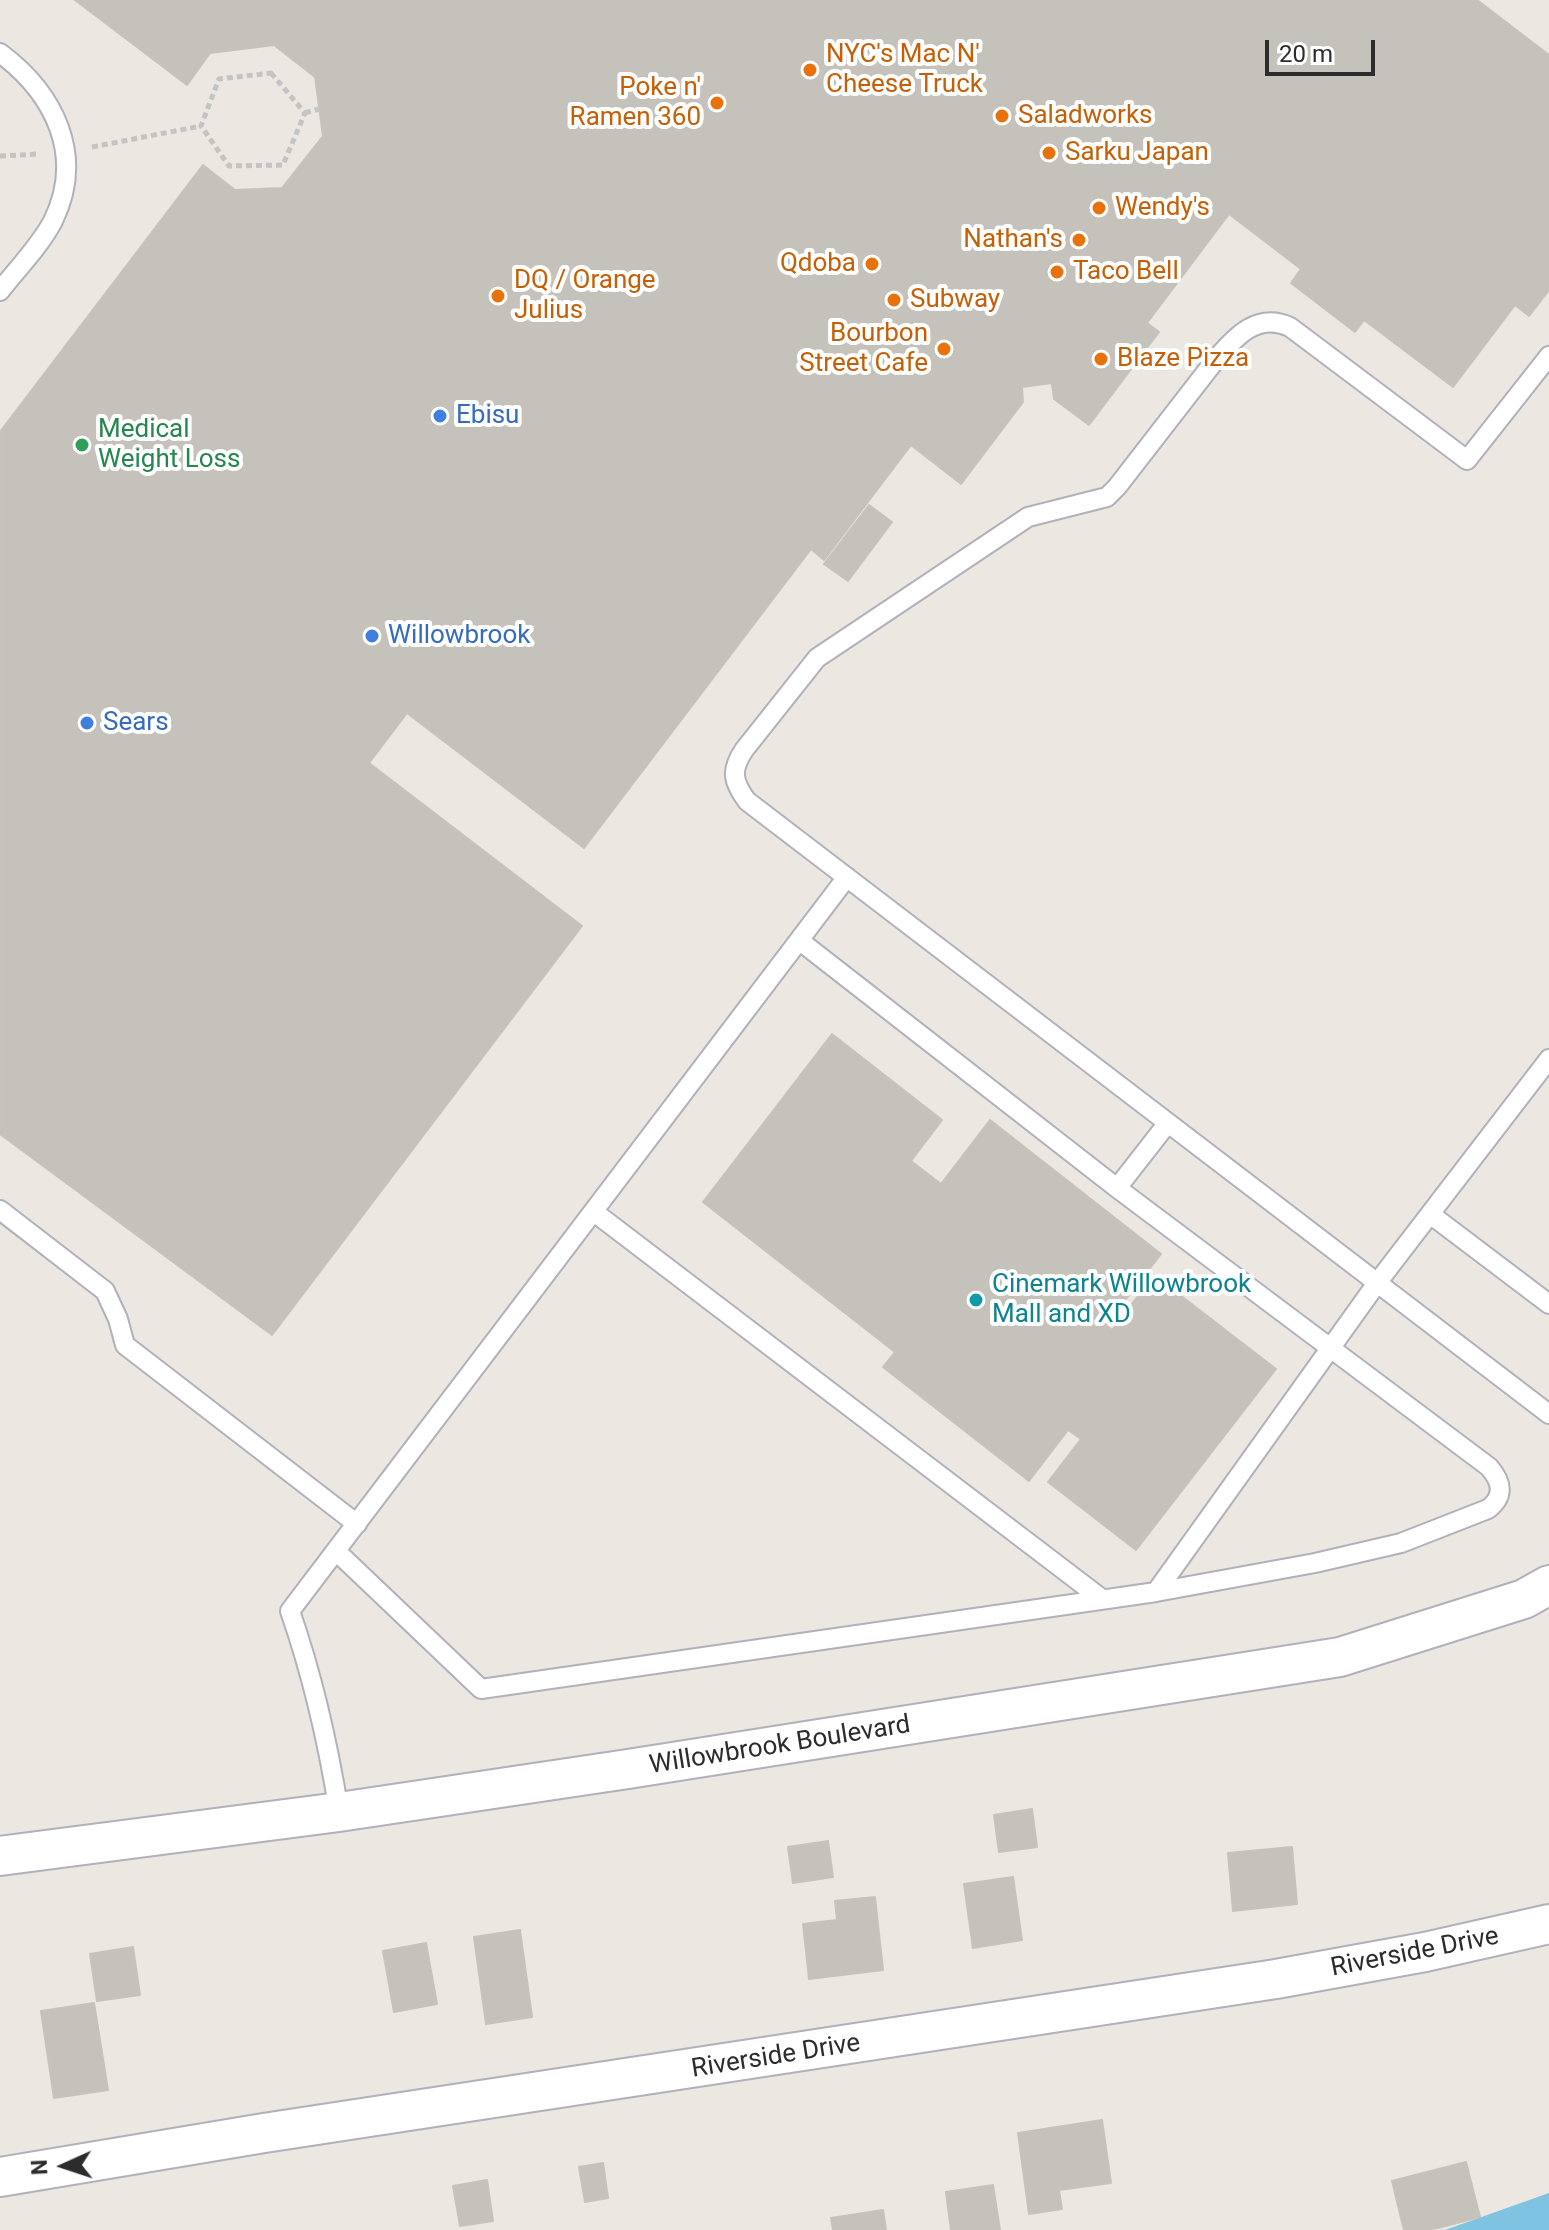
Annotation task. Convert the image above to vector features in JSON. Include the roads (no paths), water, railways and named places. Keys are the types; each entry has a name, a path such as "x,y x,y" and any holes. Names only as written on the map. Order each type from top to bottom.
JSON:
{"street":[{"name":"Willowbrook Boulevard","path":"0,1856 339,1812 1340,1657 1524,1599 1549,1585"},
{"name":"Riverside Drive","path":"0,2177 264,2133 1276,1979 1452,1947 1549,1924"}],"lane":[{"path":"0,53 38,87 55,117 65,152 66,169 62,199 51,225 0,291"},
{"path":"1549,356 1467,460 1290,327 1272,320 1250,327 1232,340 1107,497 1028,517 817,658 744,750 736,762 734,774 738,788 747,801 1549,1414"},
{"path":"339,1812 325,1729 308,1663 290,1611 847,877"},
{"path":"336,1551 481,1689 1156,1592 1315,1563 1401,1543 1488,1509 1498,1502 1501,1490 1498,1477 1489,1467 1117,1188 800,941"},
{"path":"1156,1592 1377,1283 1549,1059"},
{"path":"1117,1188 1167,1124"},
{"path":"0,1210 105,1291 118,1319 125,1345 357,1524"},
{"path":"594,1212 1102,1599"},
{"path":"1430,1214 1549,1304"}],"water":[{"path":"1549,2193 1549,2230 1445,2230"}],"place":[{"name":"NYC's Mac N' Cheese Truck","path":"810,70"},
{"name":"Poke n' Ramen 360","path":"717,103"},
{"name":"Saladworks","path":"1002,116"},
{"name":"Sarku Japan","path":"1049,153"},
{"name":"Wendy's","path":"1099,208"},
{"name":"Nathan's","path":"1079,240"},
{"name":"Qdoba","path":"872,264"},
{"name":"Taco Bell","path":"1057,272"},
{"name":"DQ / Orange Julius","path":"498,296"},
{"name":"Subway","path":"894,300"},
{"name":"Bourbon Street Cafe","path":"944,349"},
{"name":"Blaze Pizza","path":"1101,359"},
{"name":"Ebisu","path":"440,416"},
{"name":"Medical Weight Loss","path":"82,445"},
{"name":"Willowbrook","path":"372,636"},
{"name":"Sears","path":"87,723"},
{"name":"Cinemark Willowbrook Mall and XD","path":"976,1300"}]}
